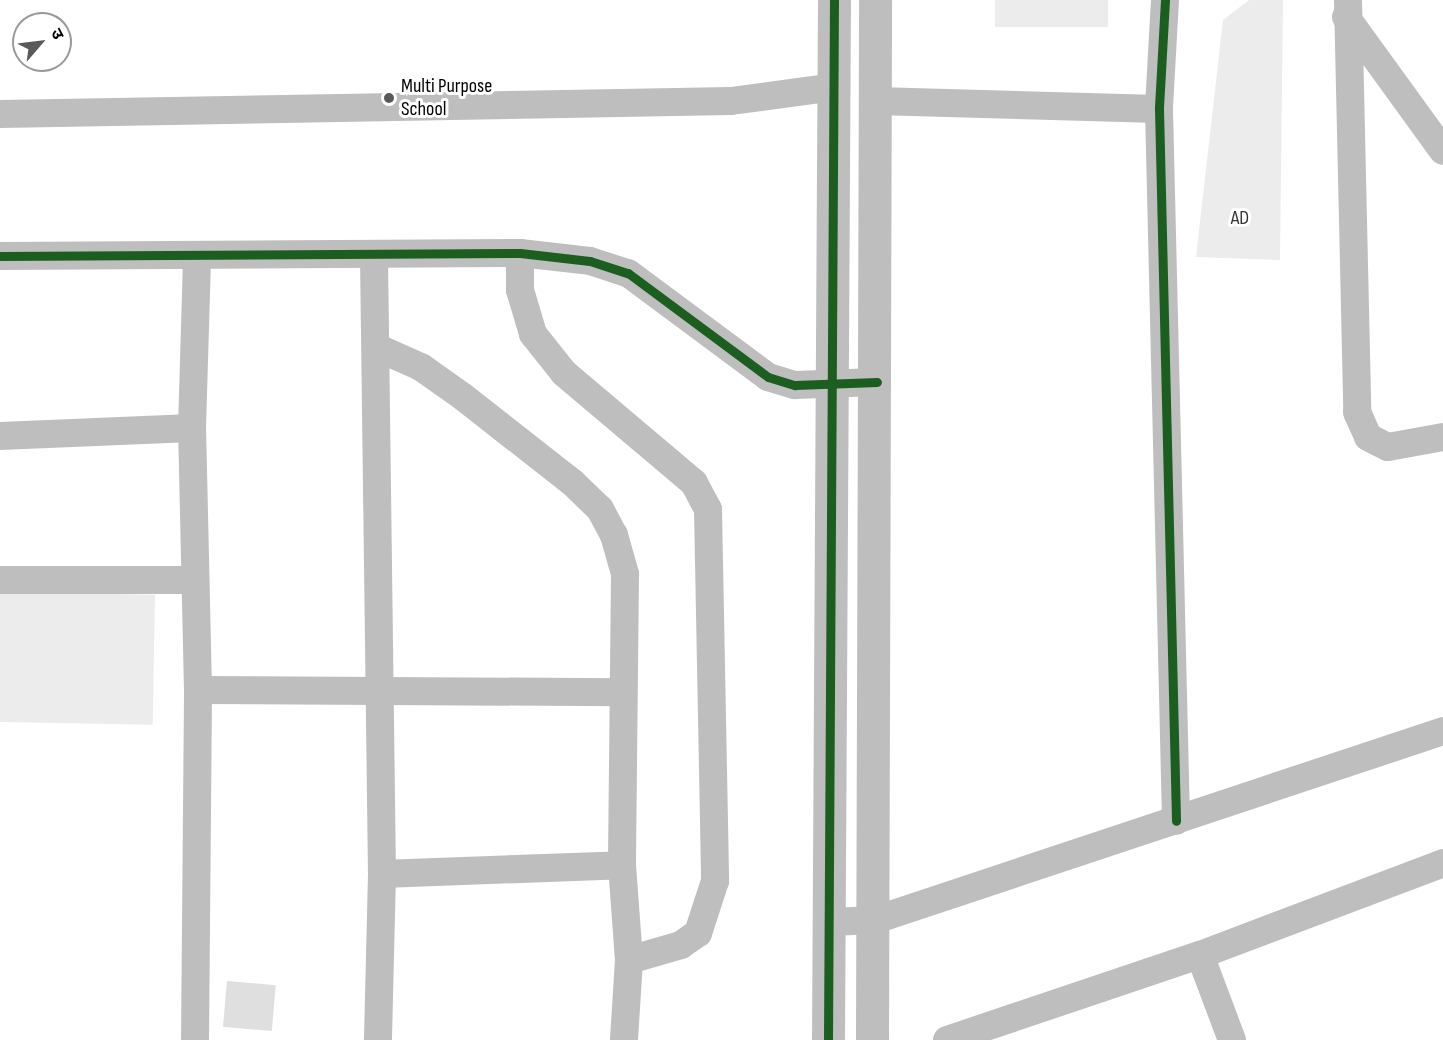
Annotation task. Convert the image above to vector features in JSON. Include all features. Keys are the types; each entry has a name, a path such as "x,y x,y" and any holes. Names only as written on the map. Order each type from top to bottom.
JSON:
{"street":[{"path":"828,1040 832,922 835,386 834,0"},
{"path":"872,1040 876,920 875,0"},
{"path":"1165,0 1159,109 1176,821"},
{"path":"1347,9 1443,151"},
{"path":"1347,9 1357,412 1368,437 1388,447 1443,437"},
{"path":"0,114 731,101 834,87"},
{"path":"876,100 1159,109"},
{"path":"0,256 197,258 520,253 590,261 628,273 768,377 835,386 877,382"},
{"path":"520,253 520,290 533,334 564,373 694,483 708,509 715,881 699,933 681,945 629,960"},
{"path":"374,256 377,690 382,874 378,1040"},
{"path":"195,1040 198,690 192,428 197,258"},
{"path":"376,347 421,367 462,396 600,509 626,574 622,865 629,960 624,1040"},
{"path":"0,436 192,428"},
{"path":"0,580 195,580"},
{"path":"198,690 623,692"},
{"path":"832,922 876,920 1443,731"},
{"path":"947,1040 1200,955 1443,863"},
{"path":"382,874 622,865"},
{"path":"1200,955 1232,1040"}],"green space":[{"path":"995,0 1108,0 1108,27 995,27"},
{"name":"AD","path":"1249,0 1283,0 1280,260 1196,257 1223,20"},
{"path":"0,592 155,595 153,725 0,722"}],"building":[{"path":"227,981 276,985 272,1031 223,1027"}],"cycle path":[{"path":"828,1040 834,0"},
{"path":"1165,0 1159,109 1176,821"},
{"path":"0,256 520,253 590,261 628,273 768,377 795,385 877,382"}],"place":[{"name":"Multi Purpose School","path":"389,98"}]}
